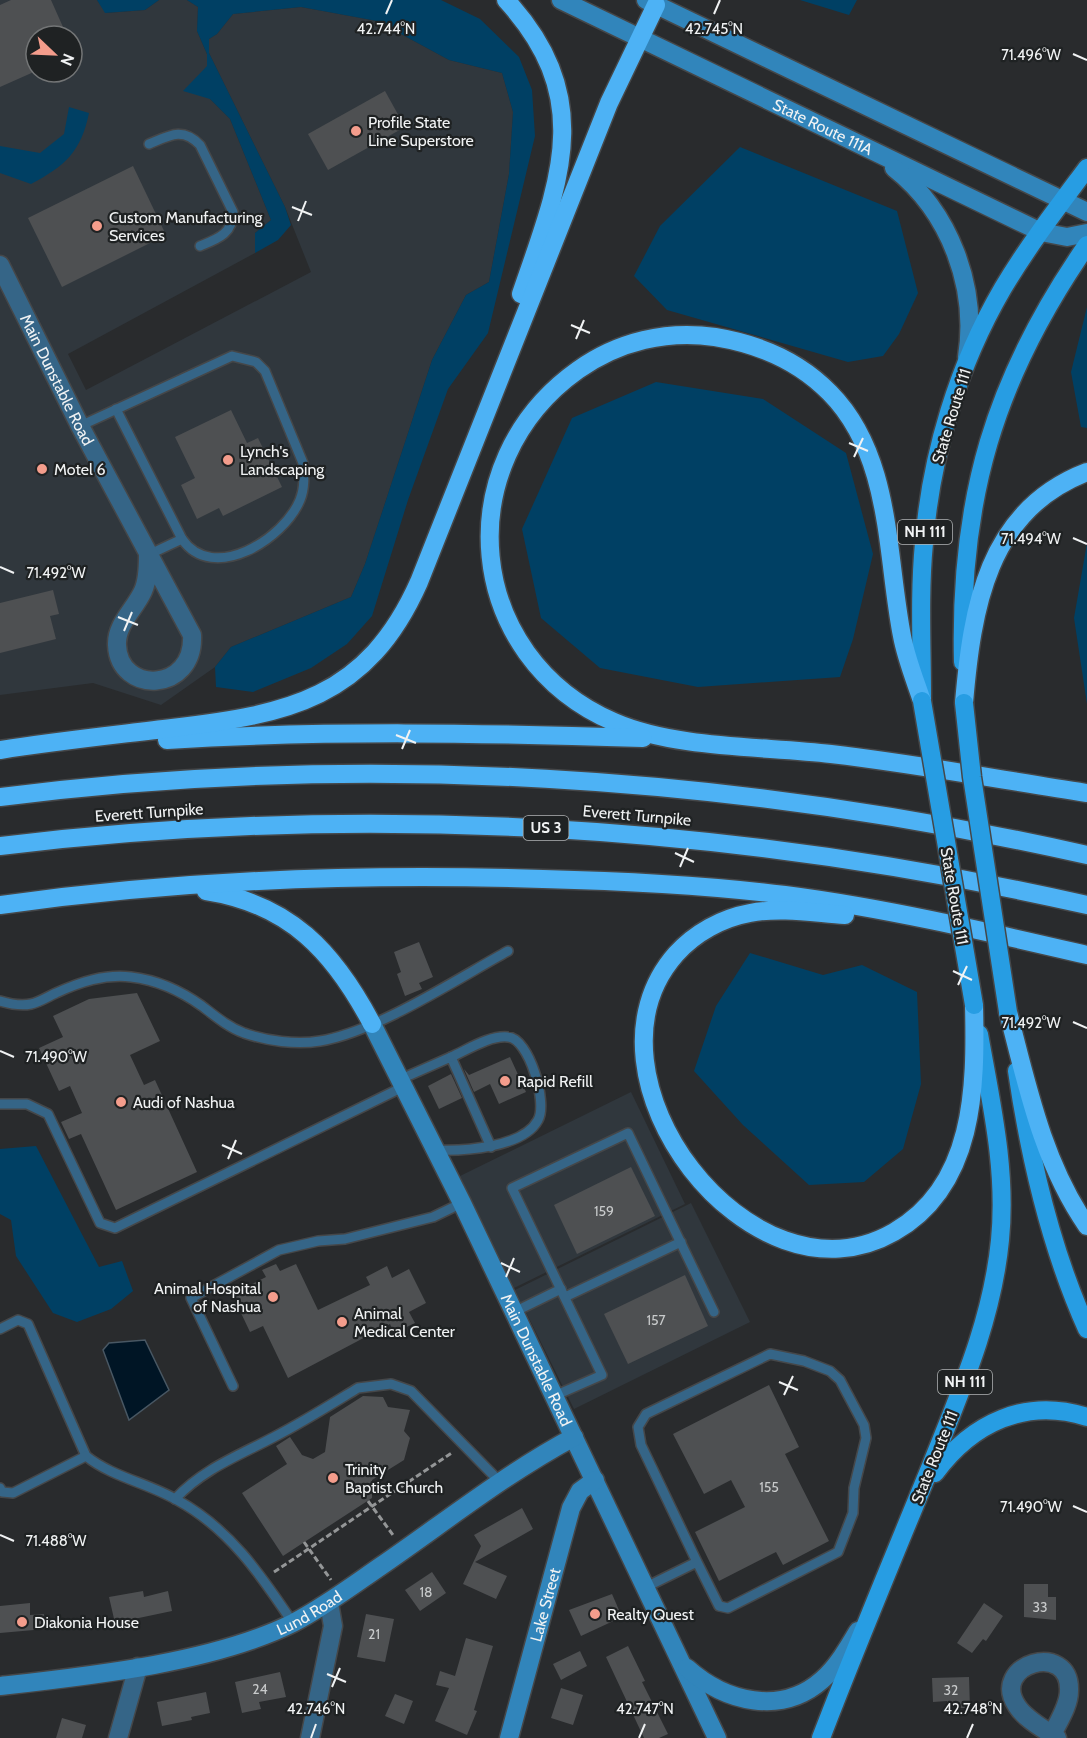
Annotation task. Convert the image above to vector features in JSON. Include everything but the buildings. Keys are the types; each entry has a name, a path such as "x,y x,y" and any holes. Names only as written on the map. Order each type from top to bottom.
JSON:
{"highway":[{"path":"441,525 554,197 561,167 563,122 551,69 533,33 506,0"},
{"path":"2,749 237,720 288,708 323,693 358,669 387,638 410,602 609,103 653,2"},
{"path":"679,739 643,732 615,722 587,708 550,679 520,643 506,617 492,573 489,544 491,506 501,468 512,442 526,419 556,388 592,360 619,347 655,337 705,336 757,347 802,370 841,405 866,444 873,466 885,520 903,641 922,701"},
{"path":"964,703 975,614 993,559 1012,529 1028,510 1058,486 1087,472"},
{"path":"2,749 277,733 348,732 679,739 847,756 1087,793"},
{"path":"959,773 1087,802"},
{"name":"Everett Turnpike","path":"0,797 139,783 261,777 402,775 535,778 666,788 797,802 926,823 1087,855"},
{"name":"Everett Turnpike","path":"0,846 118,833 250,825 382,823 569,829 712,841 843,858 971,880 1087,905"},
{"path":"0,905 174,888 340,877 581,880 781,895 916,919 1087,955"},
{"path":"174,888 234,897 270,912 294,926 313,940 337,966 372,1024"},
{"path":"916,919 777,911 749,913 713,926 680,951 666,968 651,996 642,1037 652,1096 666,1128 685,1160 713,1192 740,1216 769,1234 789,1242 810,1247 842,1248 873,1242 892,1233 918,1215 933,1199 951,1170 961,1146 975,1084 974,1005"},
{"path":"1008,1012 1038,1121 1055,1168 1087,1226"}],"main road":[{"name":"State Route 111","path":"821,1738 976,1350 989,1303 1000,1240 1002,1198 998,1141 922,701 922,583 927,508 946,424 965,367 996,300 1087,168"},
{"name":"State Route 111","path":"1087,245 1049,301 1025,346 1001,402 972,513 964,579 964,703 975,798 1022,1106 1043,1203 1062,1265 1087,1329"},
{"path":"915,1505 948,1455 971,1435 994,1421 1039,1409 1063,1411 1087,1417"}],"street":[{"name":"State Route 111A","path":"561,0 1041,232 1067,237 1087,233"},
{"path":"653,2 1087,212"},
{"path":"855,142 890,164 918,189 944,227 959,263 966,295 969,331 965,367"},
{"name":"Main Dunstable Road","path":"2,272 80,426 192,635 191,653 183,670 161,681 148,681 127,669 117,646 123,622 143,590 148,555"},
{"name":"Main Dunstable Road","path":"372,1024 462,1203 717,1738"},
{"name":"Lund Road","path":"0,1686 138,1667 225,1648 293,1623 335,1599 500,1482 574,1437"},
{"name":"Lake Street","path":"509,1738 571,1508 583,1488 595,1480"},
{"name":"Main Dunstable Road","path":"683,1664 712,1687 739,1698 767,1701 797,1696 821,1681 836,1664 883,1585"},
{"path":"310,1738 333,1626 335,1599"},
{"path":"118,1738 138,1667"}],"lane":[{"path":"149,144 174,133 183,133 192,137 200,145 232,212 233,221 228,231 219,238 200,246"},
{"path":"80,426 116,409 232,357 256,362 265,370 303,463 305,478 300,499 278,532 260,545 240,554 213,557 198,554 188,548 182,539 116,409"},
{"path":"148,555 182,539"},
{"path":"0,1002 14,1005 32,1004 90,980 109,976 132,977 157,982 178,991 227,1025 244,1033 272,1040 317,1042 372,1024 508,951"},
{"path":"0,1104 27,1104 48,1114 100,1222 115,1228 451,1057 506,1036 516,1039 524,1046 541,1094 543,1105 539,1120 531,1129 491,1147 462,1151 435,1150"},
{"path":"451,1057 491,1147"},
{"path":"554,1396 602,1374 512,1188 628,1133 714,1312"},
{"path":"233,1386 191,1298 279,1250 367,1234 433,1217 462,1203"},
{"path":"514,1312 681,1242"},
{"path":"0,1329 18,1320 28,1323 86,1456 97,1465 176,1499 209,1521 230,1540 264,1579 293,1623"},
{"path":"770,1354 804,1361 830,1371 840,1380 864,1425 866,1438 854,1488 853,1513 838,1552 728,1608 719,1606 697,1562 641,1445 638,1427 646,1414 770,1354"},
{"path":"176,1499 192,1480 211,1468 274,1437 358,1389 391,1384 411,1391 500,1482"},
{"path":"0,1488 2,1492 13,1493 86,1456"},
{"path":"646,1587 697,1562"}],"path":[{"path":"283,1566 465,1444"},
{"path":"368,1501 404,1550"},
{"path":"304,1542 335,1599"}],"shaded area":[{"path":"0,0 97,0 106,13 145,10 159,0 187,0 198,7 197,31 207,54 210,99 230,119 271,220 255,233 255,253 68,354 86,390 311,272 285,207 209,53 209,39 217,34 233,14 301,7 377,21 449,60 502,73 513,112 509,174 489,282 466,295 432,360 365,564 351,597 231,647 215,667 161,705 93,683 0,695"},
{"path":"97,0 159,0 145,10 105,13"},
{"path":"187,0 441,0 480,19 519,57 532,90 535,136 488,333 448,389 408,500 372,616 347,644 311,668 253,692 216,687 215,667 231,647 351,597 365,564 432,360 466,295 489,282 509,174 513,112 502,73 449,60 377,21 301,7 233,14 217,34 209,39 209,53 285,207 291,225 278,240 255,253 255,233 271,220 230,119 210,99 183,91 207,66 207,54 197,31 198,7"},
{"path":"800,0 857,0 849,15"},
{"path":"69,107 89,113 86,127 76,148 62,164 31,184 0,173 0,146 40,153 64,134"},
{"path":"740,147 897,211 918,293 899,334 883,356 848,362 667,310 634,276 660,226"},
{"path":"1087,307 1087,428 1081,427 1071,372"},
{"path":"656,382 763,399 846,453 873,554 853,639 840,677 698,687 600,668 541,618 522,529 572,418"},
{"path":"1087,543 1087,704 1074,618"},
{"path":"750,953 823,975 862,965 917,992 921,1084 903,1149 864,1182 809,1185 743,1125 694,1071 716,1006"},
{"path":"631,1092 685,1204 514,1288 460,1176"},
{"path":"36,1146 99,1267 122,1261 133,1291 111,1309 77,1322 53,1313 16,1256 11,1220 0,1214 0,1149"},
{"path":"691,1203 750,1322 574,1409 515,1290"},
{"path":"145,1340 169,1390 129,1420 103,1350 109,1343"}],"place":[{"name":"Profile State Line Superstore","path":"356,131"},
{"name":"Custom Manufacturing Services","path":"97,226"},
{"name":"Lynch's Landscaping","path":"228,460"},
{"name":"Motel 6","path":"42,469"},
{"name":"Rapid Refill","path":"505,1081"},
{"name":"Audi of Nashua","path":"121,1102"},
{"name":"Animal Hospital of Nashua","path":"273,1297"},
{"name":"Animal Medical Center","path":"342,1322"},
{"name":"Trinity Baptist Church","path":"333,1478"},
{"name":"Realty Quest","path":"595,1614"},
{"name":"Diakonia House","path":"22,1622"}]}
